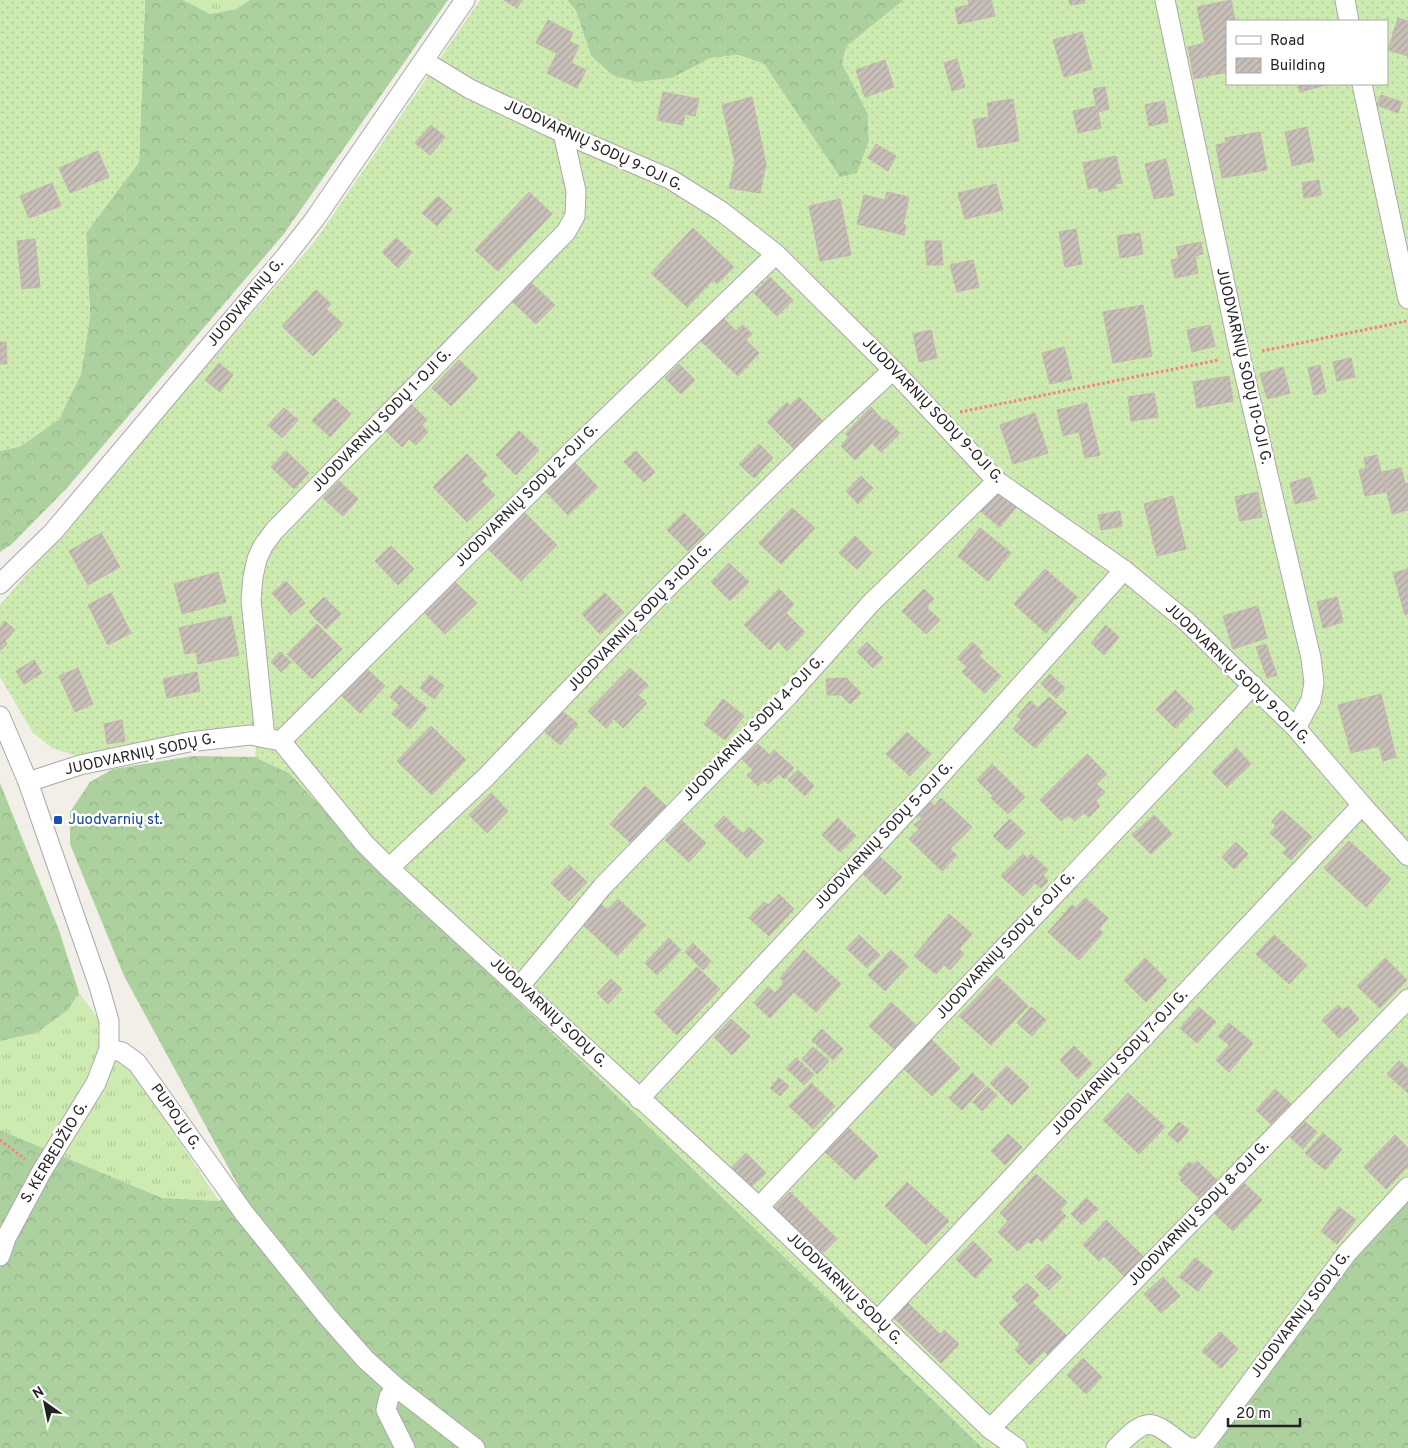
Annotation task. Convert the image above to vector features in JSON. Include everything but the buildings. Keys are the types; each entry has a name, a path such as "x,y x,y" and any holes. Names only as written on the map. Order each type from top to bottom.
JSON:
{"street":[{"name":"JUODVARNIŲ G.","path":"0,584 53,532 285,257 314,220 465,0"},
{"name":"JUODVARNIŲ SODŲ 10-OJI G.","path":"1165,0 1240,355 1311,658 1314,683 1311,700 1296,728"},
{"path":"1345,0 1350,20"},
{"name":"JUODVARNIŲ SODŲ 9-OJI G.","path":"424,61 470,89 563,133 670,179 721,211 776,254 893,370 997,481 1124,570 1186,621 1296,728 1408,856"},
{"path":"1362,85 1405,276 1408,299"},
{"name":"JUODVARNIŲ SODŲ 1-OJI G.","path":"273,740 252,600 253,577 257,559 263,546 281,524 566,232 575,216 576,191 563,133"},
{"name":"JUODVARNIŲ SODŲ 2-OJI G.","path":"273,740 776,254"},
{"name":"JUODVARNIŲ SODŲ 3-IOJI G.","path":"390,868 486,778 665,590 827,431 893,370"},
{"name":"JUODVARNIŲ SODŲ 4-OJI G.","path":"520,986 603,886 789,695 871,603 997,481"},
{"name":"JUODVARNIŲ SODŲ 5-OJI G.","path":"639,1099 929,788 1124,570"},
{"name":"JUODVARNIŲ SODŲ 6-OJI G.","path":"759,1208 1253,685"},
{"path":"0,716 28,782 99,986 109,1021 109,1049"},
{"name":"JUODVARNIŲ SODŲ G.","path":"28,782 80,765 189,742 250,735 273,740 364,843 390,868 759,1208 990,1429 1017,1448"},
{"name":"JUODVARNIŲ SODŲ 7-OJI G.","path":"878,1320 1362,805"},
{"name":"JUODVARNIŲ SODŲ 8-OJI G.","path":"990,1429 1408,999"},
{"name":"S. KERBEDŽIO G.","path":"0,1256 6,1238 42,1171 96,1083 109,1049"},
{"name":"PUPOJŲ G.","path":"109,1049 122,1052 137,1063 256,1228 366,1360 396,1388 475,1448"},
{"name":"JUODVARNIŲ SODŲ G.","path":"1199,1448 1206,1442 1347,1253 1408,1187"},
{"path":"396,1388 389,1397 386,1410 405,1448"},
{"path":"1116,1448 1130,1433 1147,1424 1156,1424 1187,1447 1192,1448"}],"path":[{"path":"937,416 1408,321"},
{"path":"0,1140 42,1171"}],"green space":[{"path":"0,0 145,0 139,162 86,233 90,315 81,374 59,419 21,446 0,451"},
{"path":"145,0 183,0 210,14 236,9 250,0 448,0 283,235 66,489 12,544 0,552 0,451 21,446 59,419 81,374 90,315 86,233 139,162"},
{"path":"183,0 250,0 236,9 210,14"},
{"path":"480,0 567,0 576,11 591,56 612,75 637,82 672,78 711,58 739,55 764,64 840,177 857,173 869,141 868,114 842,63 847,46 904,0 1408,0 1408,1199 1357,1254 1218,1423 1218,1448 983,1448 380,868 289,773 255,757 258,731 77,756 52,748 33,733 0,677 0,605 315,241"},
{"path":"567,0 904,0 847,46 842,63 868,114 869,141 857,174 840,178 764,64 738,55 711,58 672,78 637,83 612,75 591,56 576,11"},
{"path":"193,756 255,757 289,773 380,868 983,1448 0,1448 0,1130 162,1198 219,1201 239,1187 124,976 70,844 70,812 90,782 113,769"},
{"path":"0,783 59,930 79,993 68,1010 36,1033 0,1041"},
{"path":"79,993 95,1014 219,1201 162,1198 0,1130 0,1041 36,1033 68,1010"},
{"path":"1408,1199 1408,1448 1218,1448 1218,1423 1357,1254"}],"place":[{"name":"Juodvarnių st.","path":"58,820"}]}
